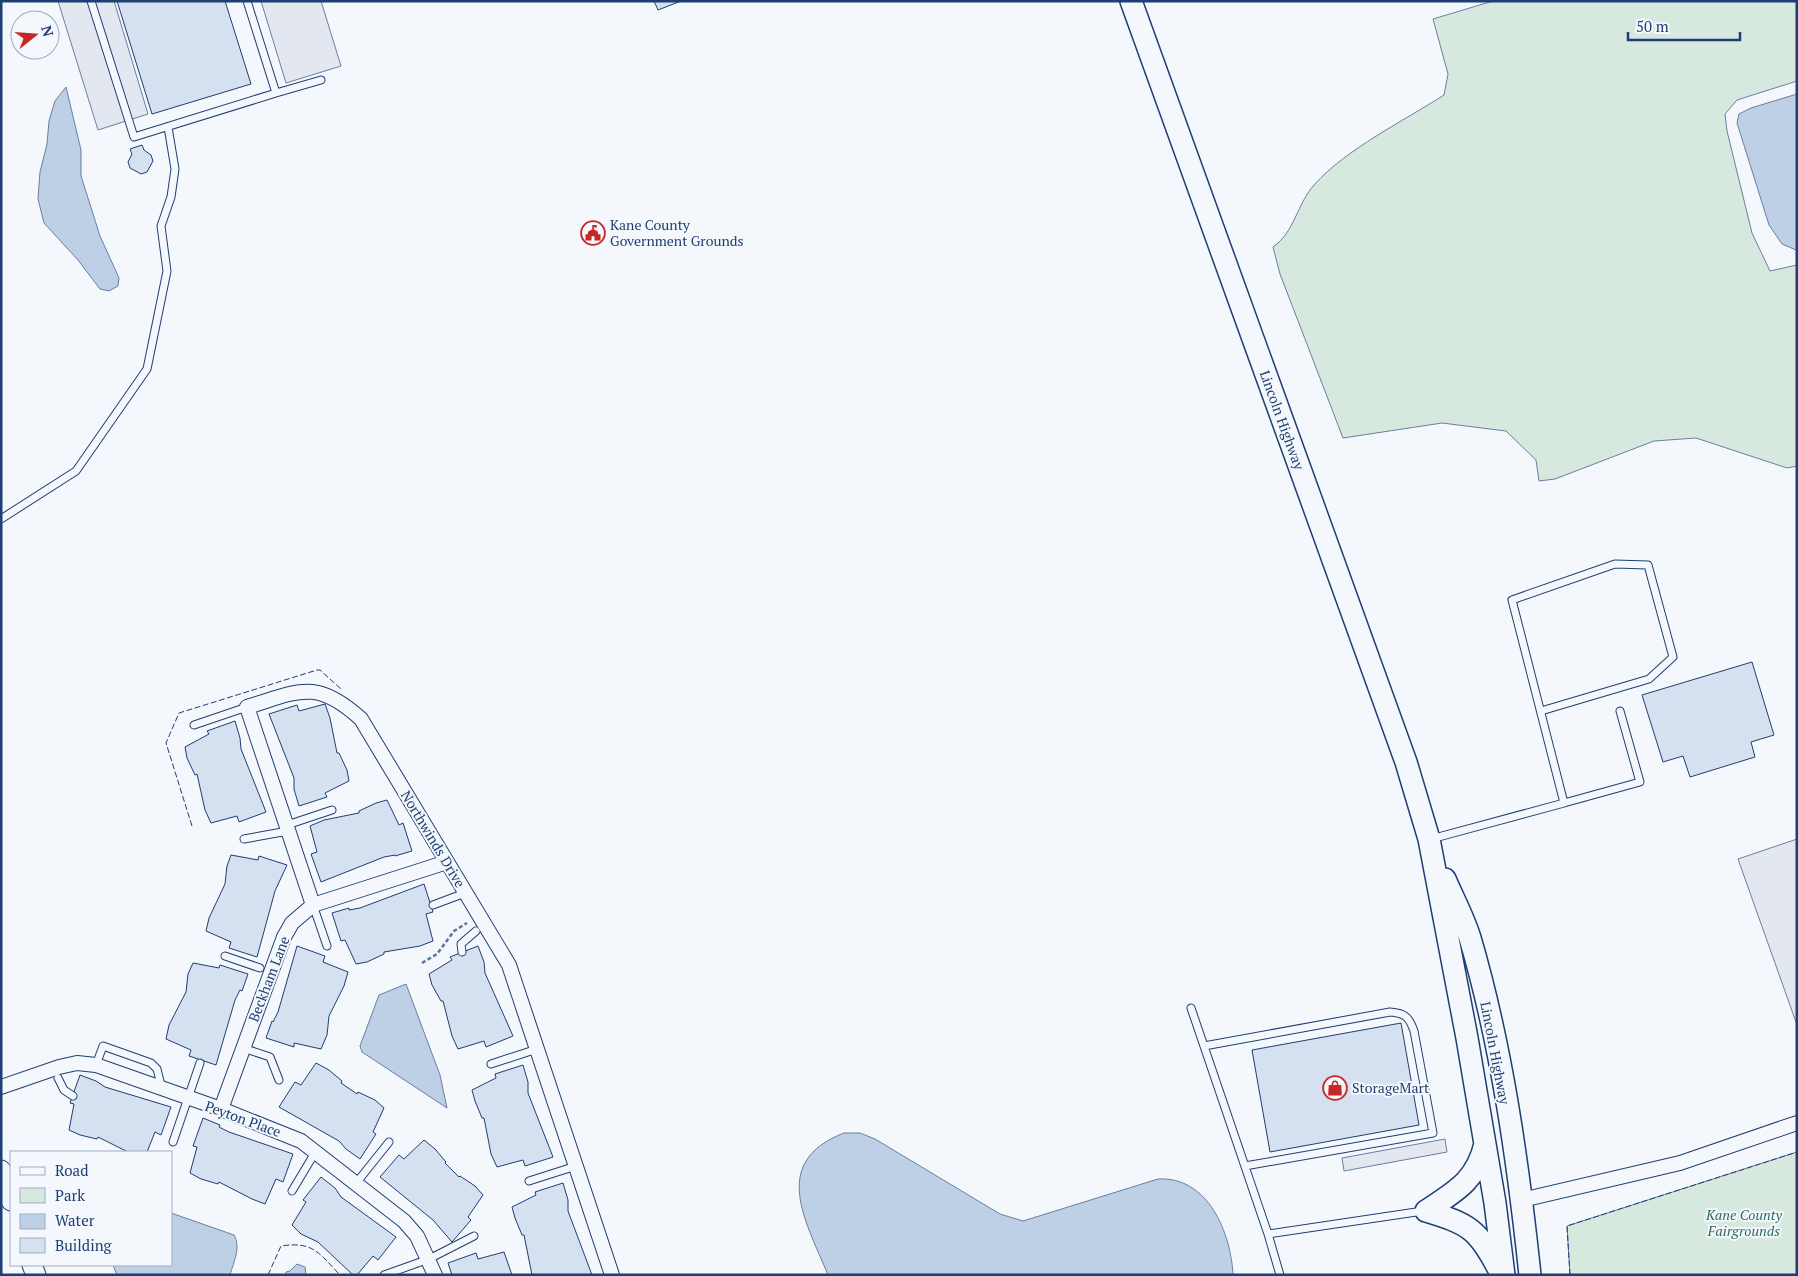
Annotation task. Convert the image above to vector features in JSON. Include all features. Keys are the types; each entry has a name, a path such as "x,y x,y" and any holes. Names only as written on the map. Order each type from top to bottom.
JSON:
{"main road":[{"name":"Lincoln Highway","path":"1131,1 1406,762 1429,839 1486,1142 1503,1275"},
{"name":"Lincoln Highway","path":"1429,839 1470,937 1495,1042 1522,1200 1530,1275"},
{"path":"1426,1211 1458,1189 1472,1175 1480,1163 1486,1142"},
{"path":"1426,1211 1456,1220 1476,1231 1503,1275"}],"street":[{"name":"Northwinds Drive","path":"247,707 303,690 316,690 348,707 361,718 508,965 612,1275"},
{"path":"247,707 313,905"},
{"name":"Beckham Lane","path":"221,1109 284,937 299,915 313,905 447,862"},
{"name":"Peyton Place","path":"1,1087 59,1067 77,1064 96,1065 162,1090 221,1109 293,1137 316,1150 404,1221 417,1236 429,1259 434,1275"},
{"path":"1522,1200 1680,1163 1797,1123"},
{"path":"1,1170 10,1198"}],"lane":[{"path":"91,1 134,138 321,80"},
{"path":"247,1 276,93"},
{"path":"1,519 76,472 147,369 167,271 161,226 171,197 175,169 168,127"},
{"path":"1541,710 1649,679 1673,657 1648,565 1615,564 1512,600 1564,803"},
{"path":"194,725 247,707"},
{"path":"1429,839 1640,782 1620,710"},
{"path":"244,839 288,828 332,810"},
{"path":"433,905 466,893"},
{"path":"313,905 327,946"},
{"path":"462,952 461,944 476,931"},
{"path":"225,956 260,968"},
{"path":"1191,1008 1268,1234 1280,1275"},
{"path":"1204,1046 1390,1012 1402,1012 1410,1018 1433,1134 1245,1166"},
{"path":"96,1065 102,1046 151,1063 157,1069 162,1090"},
{"path":"242,1048 270,1057 279,1080"},
{"path":"491,1064 537,1049"},
{"path":"174,1142 200,1063"},
{"path":"58,1078 64,1090 73,1096"},
{"path":"357,1182 389,1142"},
{"path":"292,1191 316,1150"},
{"path":"529,1181 576,1166"},
{"path":"1268,1234 1426,1211"},
{"path":"384,1275 429,1259 474,1236"}],"path":[{"path":"422,963 437,954 454,931 470,920"}],"green space":[{"path":"1493,1 1797,1 1797,81 1737,100 1725,114 1727,131 1752,233 1770,271 1797,265 1797,466 1787,468 1696,438 1654,441 1555,479 1539,481 1536,460 1506,431 1442,423 1343,438 1280,274 1273,247 1286,234 1309,192 1328,171 1359,147 1444,95 1448,74 1433,19"},
{"name":"Kane County Fairgrounds","path":"1797,1152 1797,1275 1570,1275 1567,1226"}],"shaded area":[{"path":"58,1 114,1 148,114 98,130"},
{"path":"261,1 321,1 341,66 286,83"},
{"path":"1797,839 1797,1025 1738,859"},
{"path":"1445,1139 1447,1152 1344,1171 1342,1158"}],"water":[{"path":"66,87 81,150 81,176 100,236 119,278 118,286 109,291 100,289 78,260 44,223 38,199 40,172 47,144 49,121 55,101"},
{"path":"1797,94 1796,250 1782,244 1769,225 1737,123 1739,114 1751,108"},
{"path":"406,984 440,1075 447,1108 362,1052 360,1046 379,995"},
{"path":"844,1133 860,1133 875,1139 1000,1214 1023,1221 1158,1179 1175,1181 1191,1187 1214,1210 1222,1225 1227,1242 1233,1275 828,1275 804,1214 800,1195 800,1176 807,1160 821,1145"},
{"path":"172,1213 234,1235 236,1240 237,1249 230,1275 117,1275 113,1266 172,1266"},
{"path":"297,1264 305,1267 306,1275 286,1275 286,1272 290,1271"}],"building":[{"path":"117,1 225,1 251,84 152,114"},
{"path":"654,1 681,1 658,10"},
{"path":"142,145 144,150 151,155 153,161 147,172 141,174 130,168 128,162 132,154 130,149"},
{"path":"1752,662 1774,735 1751,742 1755,757 1690,777 1683,756 1663,762 1642,695"},
{"path":"325,704 330,718 337,753 339,753 347,770 349,781 325,793 327,797 299,806 294,789 294,778 269,714 297,705 299,711"},
{"path":"235,721 241,749 266,812 239,822 237,816 211,823 205,810 197,774 195,775 187,758 185,747 209,734 207,731"},
{"path":"387,800 399,825 403,823 412,851 384,857 321,882 311,854 317,852 310,826 324,820 359,813 359,811 376,803"},
{"path":"231,855 258,860 259,856 287,865 275,891 257,957 229,948 231,942 206,931 209,918 225,884 227,866"},
{"path":"424,884 433,912 426,914 433,941 420,946 384,952 384,954 367,962 356,964 345,940 341,941 332,913 349,908 349,910 360,908"},
{"path":"297,946 325,956 323,962 348,972 344,986 329,1016 327,1035 321,1049 294,1043 294,1047 266,1038 272,1021 278,1012"},
{"path":"478,946 484,962 485,973 513,1036 486,1047 484,1041 458,1049 452,1036 443,1001 441,1001 432,985 429,974 452,960 450,957"},
{"path":"193,963 219,968 220,965 248,974 242,991 240,990 235,1000 216,1065 189,1056 191,1050 166,1039 169,1025 186,992 188,974"},
{"name":"StorageMart","path":"1401,1023 1419,1125 1270,1152 1252,1050"},
{"path":"316,1063 329,1070 342,1081 341,1083 357,1094 358,1092 375,1100 384,1108 373,1132 376,1134 360,1159 346,1149 339,1141 279,1107 295,1082 301,1085"},
{"path":"523,1065 528,1082 528,1093 553,1157 525,1166 523,1160 497,1167 491,1154 484,1118 482,1118 472,1090 496,1078 495,1074"},
{"path":"80,1075 96,1081 105,1087 171,1107 161,1135 155,1132 147,1151 126,1151 98,1137 97,1139 80,1135 69,1130 74,1104 70,1103"},
{"path":"203,1118 220,1125 219,1127 229,1132 293,1154 283,1182 276,1179 265,1204 219,1182 218,1184 201,1179 190,1173 197,1147 193,1146"},
{"path":"424,1140 435,1149 445,1163 459,1177 475,1186 483,1195 468,1217 471,1220 452,1242 433,1220 380,1177 399,1155 404,1159"},
{"path":"321,1177 335,1188 341,1197 396,1237 378,1260 373,1256 357,1275 353,1275 318,1242 301,1234 292,1225 306,1202 303,1200"},
{"path":"563,1183 568,1200 568,1211 592,1275 532,1275 524,1235 522,1235 512,1207 536,1195 535,1192"},
{"path":"504,1252 512,1275 452,1275 448,1263 476,1253 478,1259"}],"fence":[{"path":"192,826 166,743 179,713 317,670 320,670 341,689"},
{"path":"1570,1275 1567,1226 1797,1152"},
{"path":"268,1275 281,1246 292,1245 301,1245 315,1250 340,1275"}],"place":[{"name":"Kane County Government Grounds","path":"593,233"},
{"name":"StorageMart","path":"1335,1088"}]}
